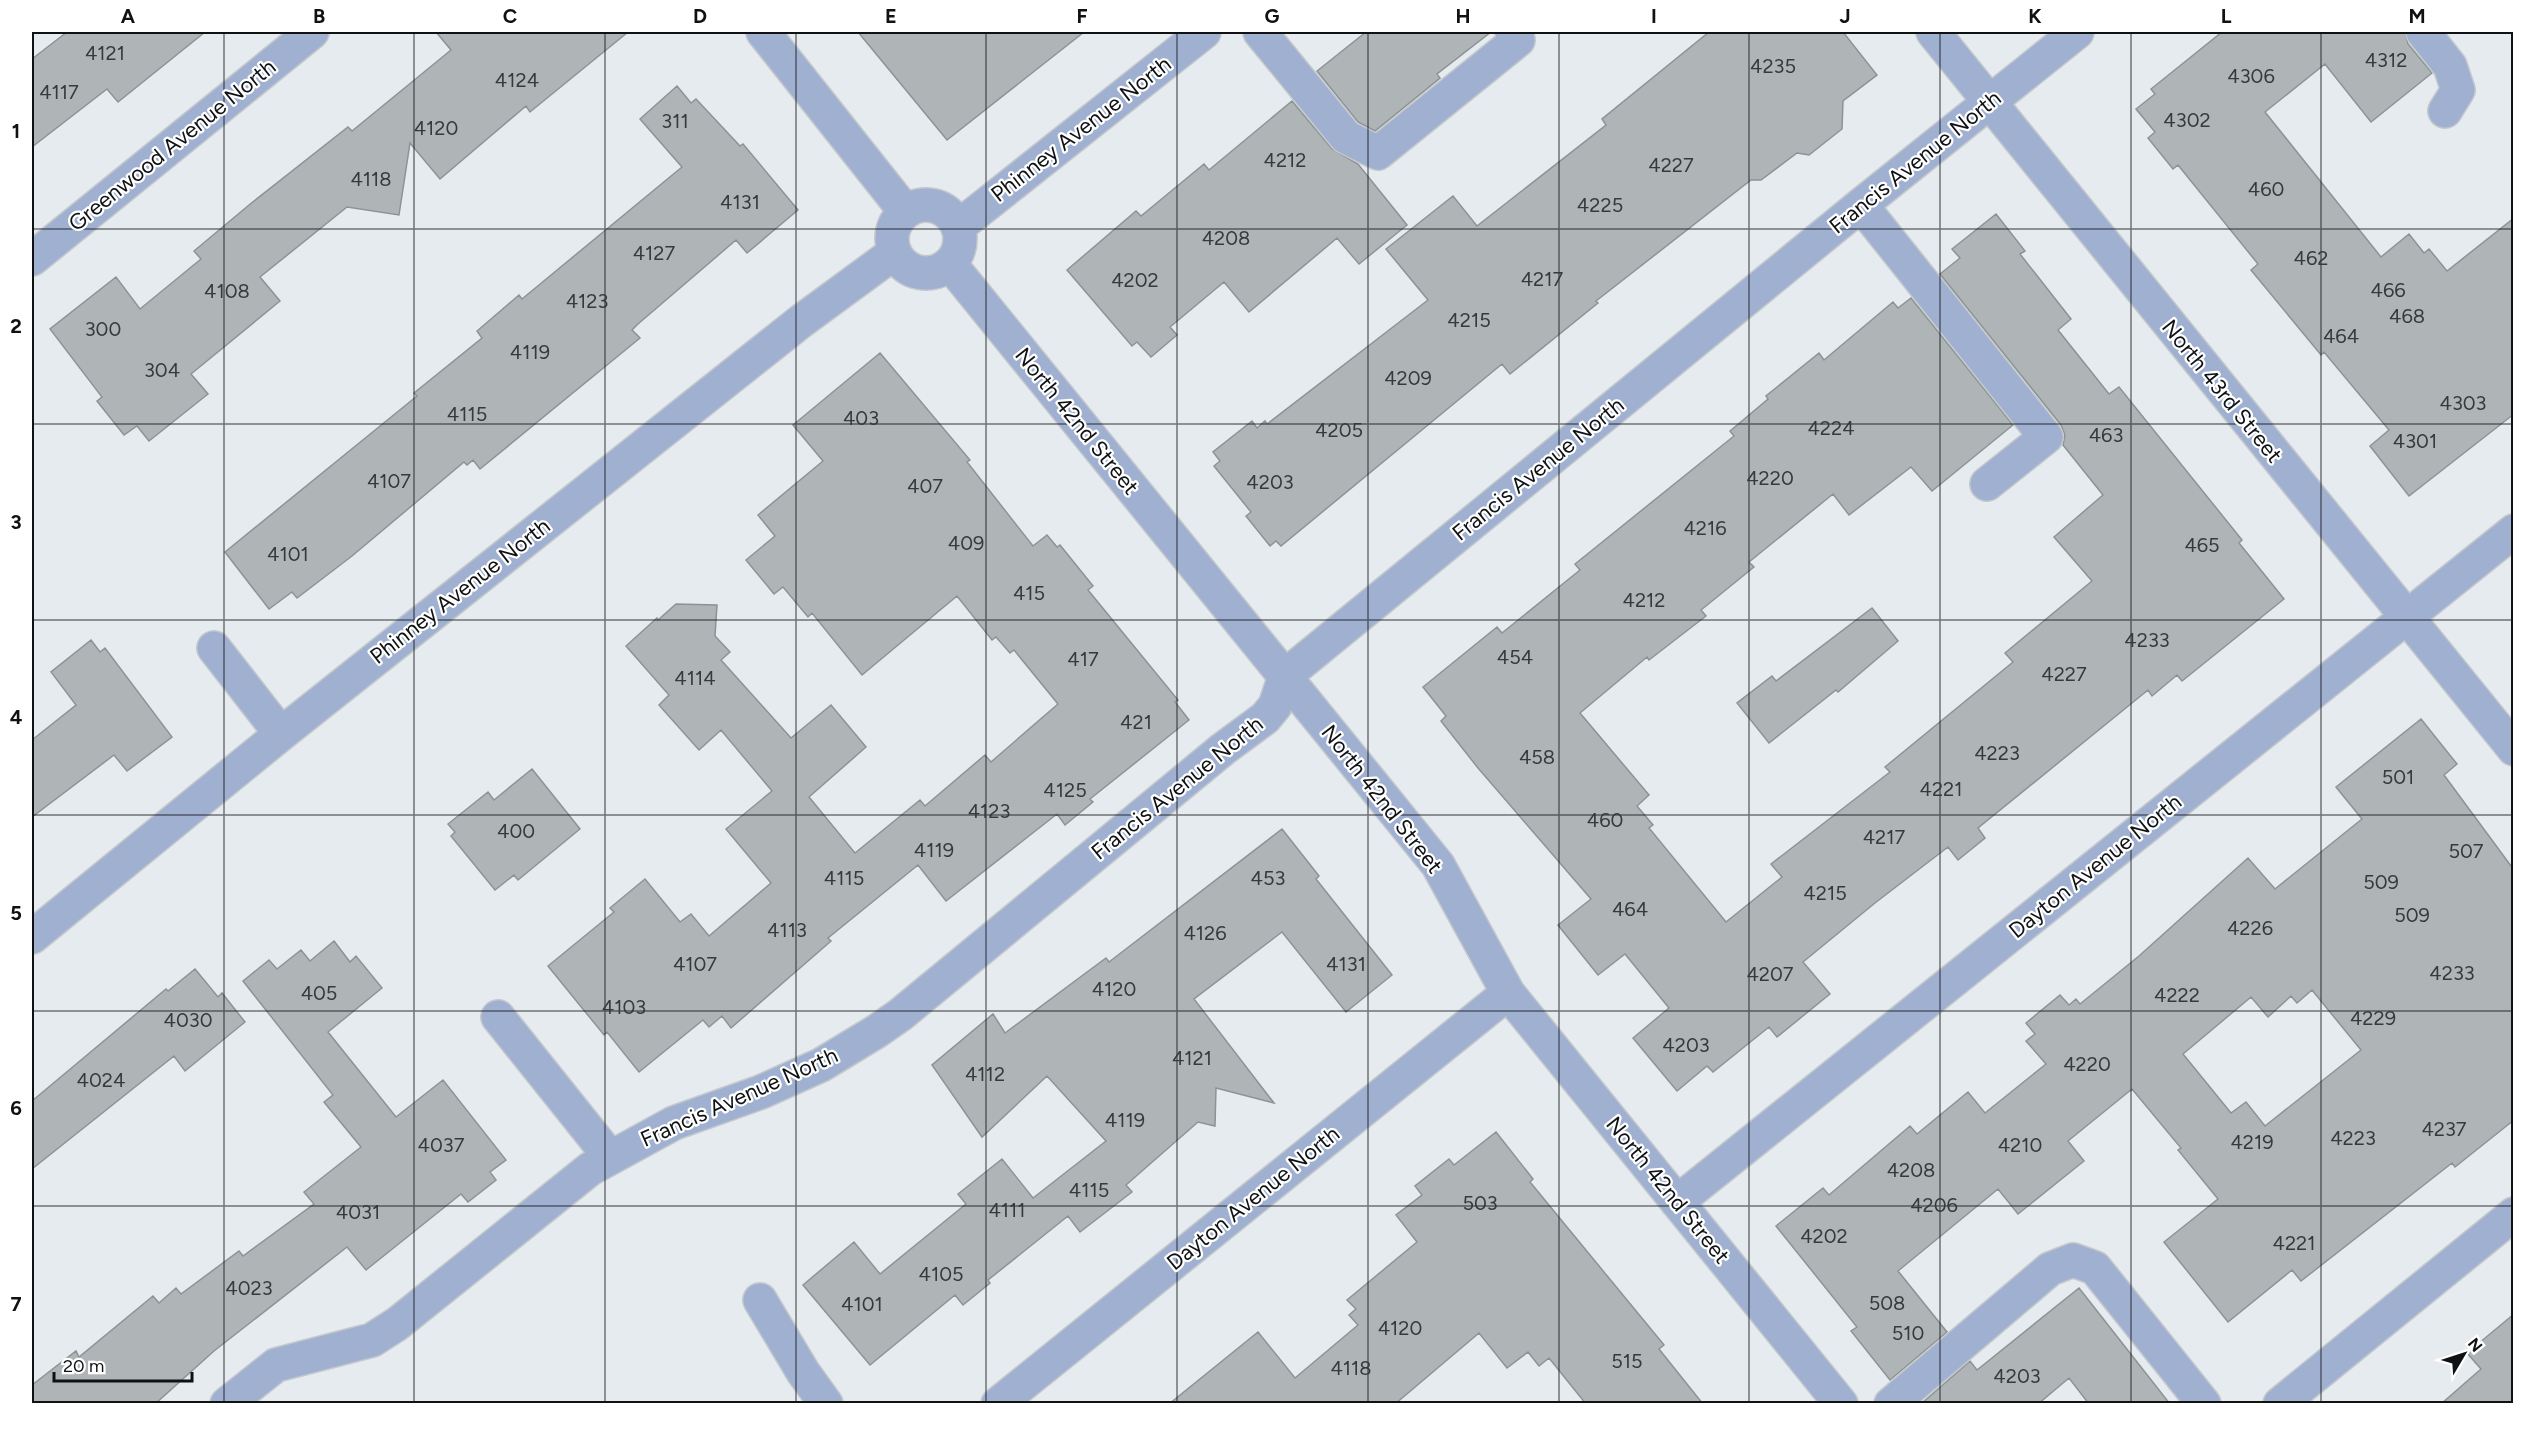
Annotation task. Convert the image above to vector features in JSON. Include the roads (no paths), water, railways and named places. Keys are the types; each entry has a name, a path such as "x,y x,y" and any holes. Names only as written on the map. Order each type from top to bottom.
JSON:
{"street":[{"name":"Greenwood Avenue North","path":"32,259 312,32"},
{"path":"763,32 905,211"},
{"name":"Phinney Avenue North","path":"958,226 1204,32"},
{"path":"1260,32 1346,137 1378,153 1518,40 1512,32"},
{"name":"North 43rd Street","path":"1933,32 2514,749"},
{"name":"Francis Avenue North","path":"227,1404 276,1365 372,1340 405,1317 590,1169 610,1156 674,1124 760,1092 821,1065 900,1015 1223,749 1265,718 1275,706 1285,676 1988,101 2078,32"},
{"path":"2423,32 2451,66 2458,90 2445,111"},
{"path":"931,204 947,212 958,226 959,250 950,264 940,270 919,273 900,262 894,253 892,230 905,211 931,204"},
{"path":"1861,205 2046,437 1987,484"},
{"name":"Phinney Avenue North","path":"32,937 281,734 800,322 894,253"},
{"name":"North 42nd Street","path":"950,264 1438,865 1508,993 1841,1404"},
{"name":"Dayton Avenue North","path":"1677,1202 2514,531"},
{"path":"214,648 281,734"},
{"name":"Dayton Avenue North","path":"998,1404 1508,993"},
{"path":"498,1017 610,1156"},
{"path":"2280,1404 2514,1214"},
{"path":"1891,1404 2050,1269 2073,1260 2094,1268 2204,1404"},
{"path":"760,1300 803,1372 826,1404"}]}
